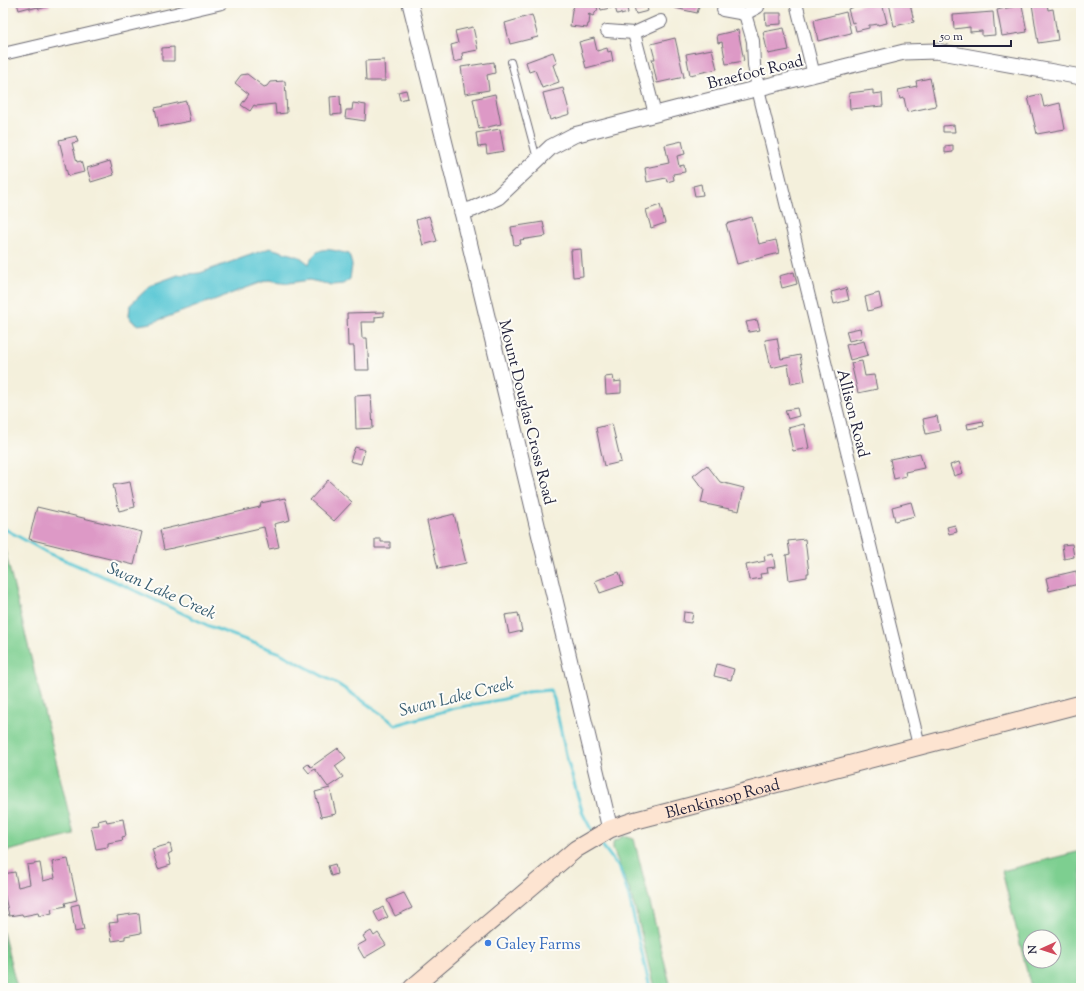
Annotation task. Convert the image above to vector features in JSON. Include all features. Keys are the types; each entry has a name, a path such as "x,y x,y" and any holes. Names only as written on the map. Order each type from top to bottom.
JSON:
{"main road":[{"name":"Blenkinsop Road","path":"412,988 576,849 610,829 633,821 919,745 1081,704"}],"street":[{"path":"3,54 222,3"},
{"name":"Mount Douglas Cross Road","path":"410,3 462,212 610,829"},
{"path":"796,3 814,75"},
{"path":"723,10 744,14 758,7"},
{"name":"Allison Road","path":"744,14 753,41 754,65 758,89 919,745"},
{"path":"607,31 634,33 662,21"},
{"path":"634,33 655,114"},
{"name":"Braefoot Road","path":"462,212 473,209 498,197 551,147 574,136 655,114 904,52 924,50 936,51 1081,77"}],"lane":[{"path":"511,62 537,160"}],"green space":[{"path":"3,542 74,835 3,852"},
{"path":"624,836 634,839 671,988 654,988 637,915 629,889 613,849 613,842"},
{"path":"1081,851 1081,988 1031,988 1026,969 1062,969 1062,929 1022,929 1022,952 1002,871"},
{"path":"3,932 17,988 3,988"}],"water":[{"path":"270,248 300,257 309,264 312,257 320,251 331,250 349,254 352,265 350,279 343,284 332,285 309,280 289,283 268,280 151,323 138,325 132,321 129,316 130,305 151,285 178,275 200,273"}],"building":[{"path":"17,3 49,3 50,6 39,9 38,7 30,9 30,7 19,10"},
{"path":"576,3 594,3 593,4 598,9 593,16 589,14 588,15 590,15 587,28 570,26 572,10"},
{"path":"599,3 626,3 628,13 621,15 621,13 617,14 615,7 601,10"},
{"path":"633,3 646,3 648,11 636,14"},
{"path":"677,3 700,3 697,13 675,8"},
{"path":"867,3 882,3 887,23 869,25 869,28 856,31 848,9"},
{"path":"889,3 910,3 914,22 894,26"},
{"path":"1047,3 1048,10 1053,9 1058,40 1038,43 1032,4"},
{"path":"1022,5 1027,32 1002,36 997,10"},
{"path":"846,12 851,33 818,41 814,20"},
{"path":"993,12 995,35 982,36 982,31 970,32 970,27 954,29 953,15"},
{"path":"765,13 781,13 781,24 766,25"},
{"path":"532,15 538,37 510,44 505,23"},
{"path":"473,27 478,50 462,53 463,60 454,62 451,45 458,43 455,31"},
{"path":"784,28 789,50 768,54 763,32"},
{"path":"738,30 744,61 726,64 722,42 718,43 717,35"},
{"path":"594,38 597,51 607,48 608,52 611,51 613,61 586,68 579,42"},
{"path":"675,38 684,77 657,83 652,59 655,59 651,44"},
{"path":"174,47 174,61 162,61 162,48"},
{"path":"712,49 717,69 690,75 686,54"},
{"path":"553,52 557,63 553,65 559,82 542,88 535,70 529,72 526,62"},
{"path":"384,60 385,81 366,81 365,61"},
{"path":"494,62 495,73 487,75 489,90 465,94 461,67"},
{"path":"247,74 264,87 270,82 285,81 287,113 276,114 275,104 254,105 250,111 241,105 249,94 235,83 241,75"},
{"path":"930,78 936,106 907,112 904,98 900,99 898,90 917,86 916,81"},
{"path":"563,88 570,114 550,120 543,93"},
{"path":"406,90 408,98 400,100 398,92"},
{"path":"873,90 873,94 882,93 883,106 850,109 849,93"},
{"path":"495,94 501,124 479,129 473,99"},
{"path":"1041,94 1044,107 1060,103 1065,129 1037,134 1028,97"},
{"path":"340,96 341,114 331,115 330,97"},
{"path":"186,101 190,121 159,127 155,108"},
{"path":"353,103 366,105 365,121 345,118 346,110 352,110"},
{"path":"954,125 955,132 943,132 943,126"},
{"path":"500,129 504,151 487,154 486,146 478,147 476,133"},
{"path":"76,136 78,142 72,143 77,162 81,161 84,172 68,176 59,140"},
{"path":"682,141 685,154 677,156 679,166 684,165 685,172 673,174 674,180 667,182 666,178 647,182 645,168 669,163 665,145"},
{"path":"953,145 953,152 945,153 945,146"},
{"path":"110,161 114,175 91,182 87,168"},
{"path":"701,184 703,195 695,196 693,186"},
{"path":"660,205 665,223 651,228 646,210"},
{"path":"429,216 437,241 423,245 416,220"},
{"path":"752,217 759,244 776,240 779,253 737,264 726,224"},
{"path":"543,222 546,236 520,240 521,244 514,245 511,227"},
{"path":"581,249 583,276 573,277 571,250"},
{"path":"794,272 797,284 782,288 779,276"},
{"path":"846,288 849,300 834,304 831,292"},
{"path":"879,293 882,307 868,311 865,297"},
{"path":"384,312 384,316 375,317 375,322 361,322 362,338 367,338 369,370 355,370 354,346 348,346 347,313"},
{"path":"757,320 760,330 749,332 746,322"},
{"path":"860,328 862,338 849,341 846,331"},
{"path":"777,338 781,359 800,355 805,381 791,384 788,364 771,368 765,340"},
{"path":"864,341 868,355 850,360 846,345"},
{"path":"862,361 865,376 874,375 877,389 858,393 851,363"},
{"path":"613,376 614,382 621,381 621,393 606,394 605,377"},
{"path":"371,395 373,428 356,429 355,396"},
{"path":"797,408 799,416 788,419 785,410"},
{"path":"937,416 940,431 926,434 923,419"},
{"path":"983,421 984,426 968,429 967,424"},
{"path":"612,424 621,462 604,466 596,428"},
{"path":"804,424 809,448 793,451 788,428"},
{"path":"355,447 365,450 361,464 350,461"},
{"path":"920,453 924,468 905,472 906,476 894,479 890,459"},
{"path":"959,462 963,473 954,476 950,465"},
{"path":"707,465 720,482 744,488 739,511 701,503 704,490 693,476"},
{"path":"328,480 352,502 334,521 310,500"},
{"path":"130,482 135,507 119,511 113,485"},
{"path":"285,498 290,520 274,524 279,547 269,549 264,527 164,550 160,530 260,507 261,503"},
{"path":"911,502 915,516 895,521 892,507"},
{"path":"37,507 142,532 134,565 29,539"},
{"path":"454,514 466,563 438,569 427,521"},
{"path":"955,525 957,532 949,534 947,527"},
{"path":"375,539 381,539 381,542 390,542 390,548 375,548"},
{"path":"805,539 809,573 807,573 807,577 789,580 786,555 790,554 788,541"},
{"path":"1072,544 1074,557 1064,559 1062,545"},
{"path":"773,554 775,567 767,568 768,573 760,574 761,578 749,580 746,565 765,561 764,556"},
{"path":"1076,571 1079,584 1049,591 1046,578"},
{"path":"619,572 623,585 600,593 595,581"},
{"path":"684,612 693,613 691,623 683,622"},
{"path":"518,613 522,631 509,634 505,615"},
{"path":"717,664 734,669 731,680 714,676"},
{"path":"338,748 346,758 335,766 343,777 328,787 315,769 309,773 304,767 308,764 311,767"},
{"path":"330,788 336,814 321,817 315,792"},
{"path":"106,819 107,822 123,819 126,836 122,837 123,840 108,843 108,847 96,849 91,826 99,825 98,821"},
{"path":"170,844 172,852 168,854 171,865 158,869 152,849"},
{"path":"68,859 77,900 65,903 66,906 51,909 52,913 39,916 38,913 23,916 22,914 9,916 3,887 3,874 15,872 18,887 30,884 27,865 40,863 43,881 55,878 52,862"},
{"path":"335,864 337,874 331,876 328,866"},
{"path":"404,893 412,908 395,916 387,900"},
{"path":"79,904 84,930 75,932 71,906"},
{"path":"383,907 388,917 379,922 374,912"},
{"path":"139,913 141,933 125,936 125,939 112,941 109,923 118,922 117,916"},
{"path":"371,931 374,936 378,933 386,945 364,958 357,946 366,941 363,936"}],"waterway":[{"name":"Swan Lake Creek","path":"3,528 48,553 121,584 209,626 280,653 339,685 396,725 455,708 504,699 527,692 550,690 554,699 567,759 583,814 593,833"},
{"name":"Swan Lake Creek","path":"599,841 620,869 629,897 650,988"}],"place":[{"name":"Galey Farms","path":"488,943"}]}
